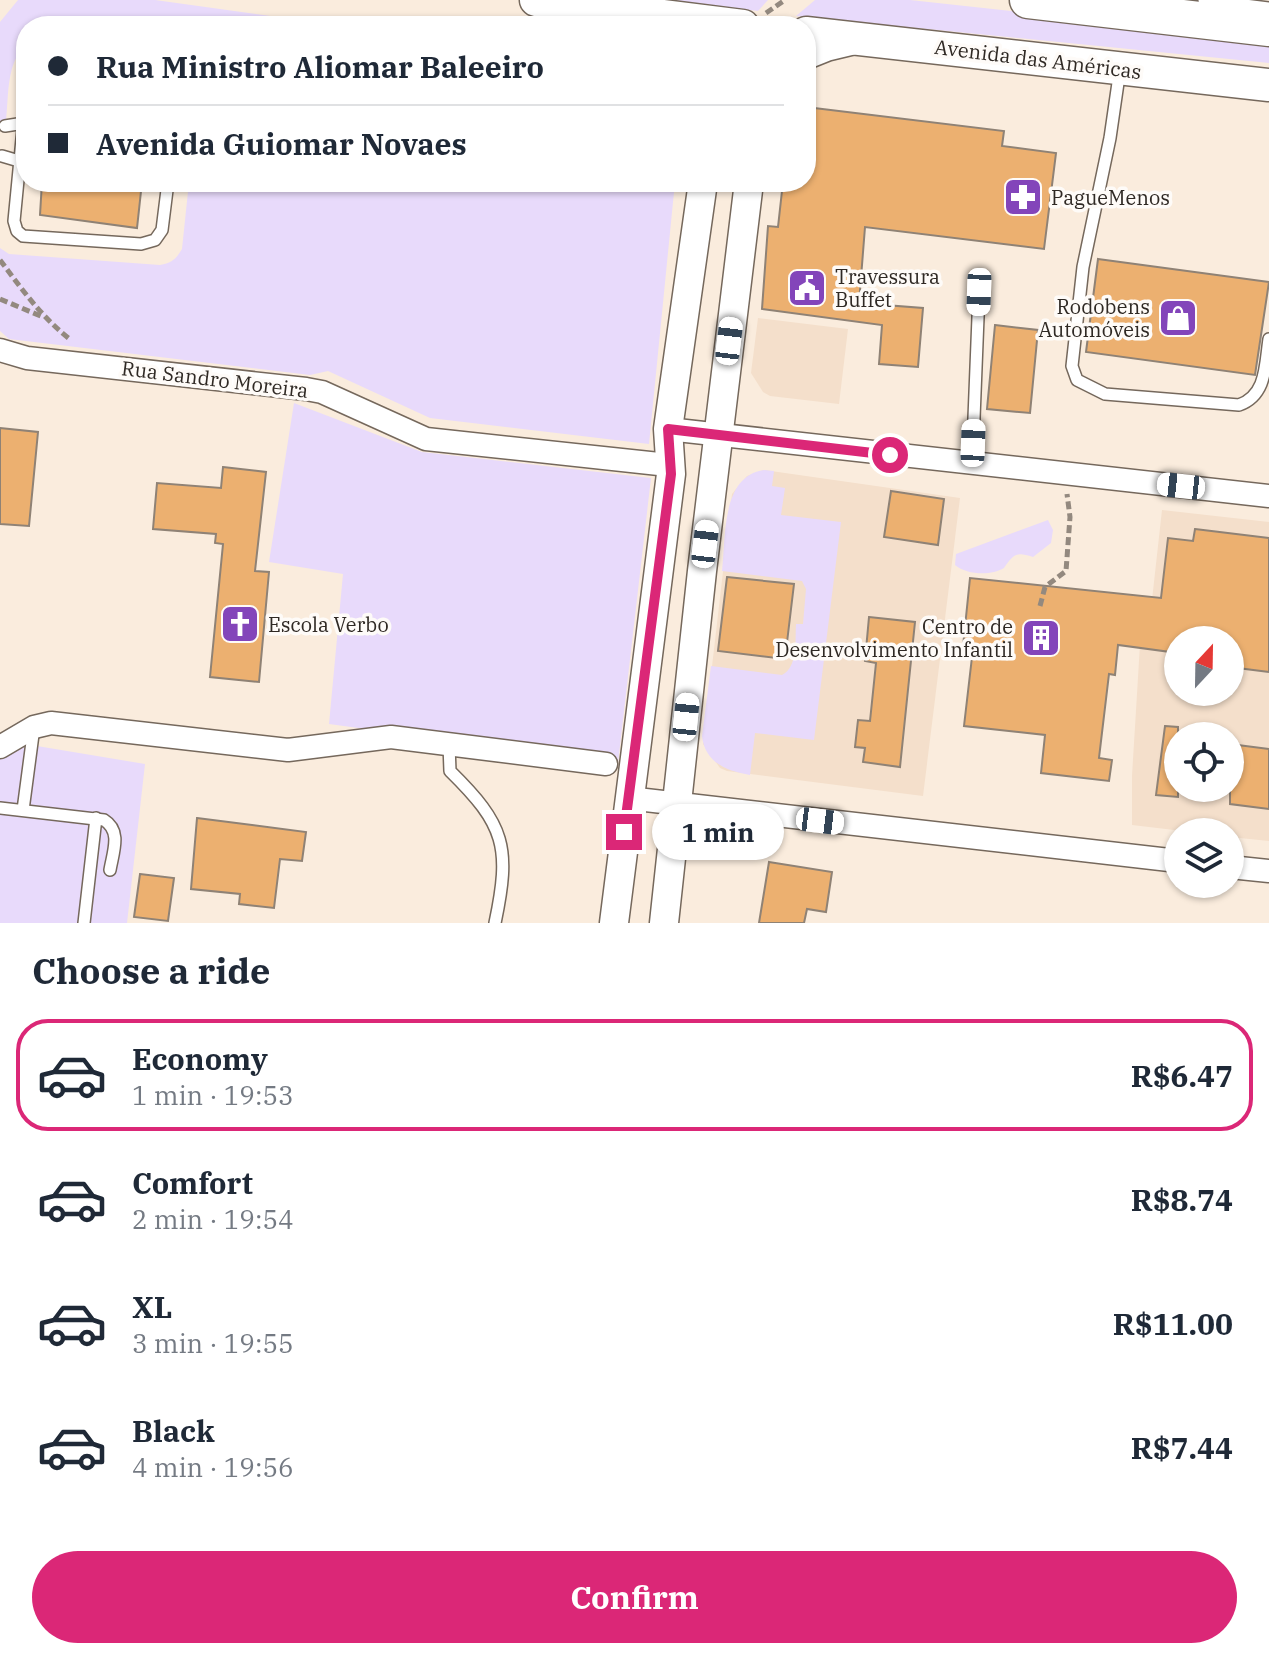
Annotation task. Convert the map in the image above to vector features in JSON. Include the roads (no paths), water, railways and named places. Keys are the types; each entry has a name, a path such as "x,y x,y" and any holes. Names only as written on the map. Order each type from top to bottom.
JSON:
{"highway":[{"path":"1028,0 1269,28"}],"main road":[{"path":"536,0 588,2 642,16"},
{"name":"Avenida das Américas","path":"816,34 1269,85"}],"street":[{"path":"816,51 863,39"},
{"path":"614,923 671,474 668,429 702,192"},
{"path":"664,923 717,436 748,192"},
{"name":"Rua Sandro Moreira","path":"0,350 15,356 322,392 426,439 659,464"},
{"path":"668,429 1269,496"},
{"path":"0,747 34,727 51,723 288,750 376,738 606,764"},
{"path":"628,798 1164,859"},
{"path":"1244,868 1269,871"}],"lane":[{"path":"1204,0 1269,8"},
{"path":"1120,68 1110,138 1083,267 1072,366 1077,380 1105,394 1239,405 1250,401 1260,388 1269,339"},
{"path":"5,126 16,124"},
{"path":"2,156 16,160"},
{"path":"16,192 14,221 17,231 23,236 141,244 155,240 162,230 167,192"},
{"path":"977,464 973,443 979,292"},
{"path":"23,810 34,727"},
{"path":"449,745 450,771 475,795 496,826 502,849 502,876 495,923"},
{"path":"0,808 96,818 111,824 114,829 110,870"},
{"path":"84,923 96,818"}],"place":[{"name":"PagueMenos","path":"1023,197"},
{"name":"Travessura Buffet","path":"807,288"},
{"name":"Rodobens Automóveis","path":"1178,318"},
{"name":"Escola Verbo","path":"240,624"},
{"name":"Centro de Desenvolvimento Infantil","path":"1041,638"}]}
